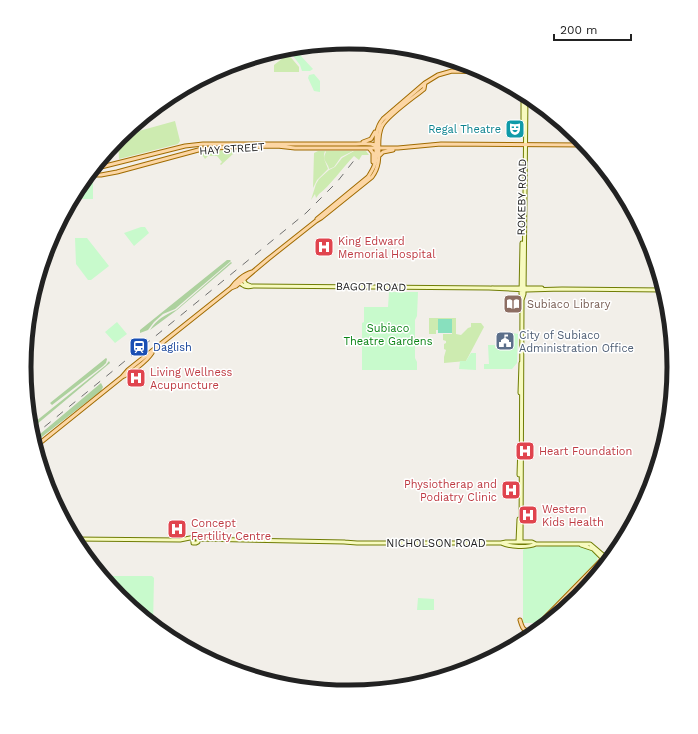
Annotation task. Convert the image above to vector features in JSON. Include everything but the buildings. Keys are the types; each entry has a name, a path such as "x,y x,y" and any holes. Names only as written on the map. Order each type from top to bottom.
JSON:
{"main road":[{"path":"356,144 370,140 373,137 376,128 390,112 425,83 438,75 447,72 468,72"},
{"path":"40,443 122,377 125,372 231,288 233,284 241,280 248,273 252,272 368,177 373,170 376,161 377,147 383,124 424,89 425,83"},
{"name":"ROKEBY ROAD","path":"519,543 523,369 522,300 524,102"},
{"path":"316,220 321,218 374,174 378,165 379,156 376,132 379,124"},
{"name":"HAY STREET","path":"101,168 197,144 356,144 398,148 433,144 577,145"},
{"name":"HAY STREET","path":"96,174 117,172 210,148 277,146 295,148 377,147"},
{"path":"369,148 373,156 373,170"},
{"path":"379,156 383,152 398,148"},
{"name":"BAGOT ROAD","path":"241,280 253,286 657,290"},
{"name":"NICHOLSON ROAD","path":"82,539 193,540 196,538 198,541 357,543 532,542 536,544 578,544 591,548 601,557 604,557"},
{"path":"546,616 603,558"},
{"path":"520,620 523,630 526,631"}],"green space":[{"path":"299,53 313,69 310,71 302,71 300,65 292,54"},
{"path":"289,55 299,67 299,72 274,72 274,65"},
{"path":"314,74 320,81 320,92 314,91 308,78 309,75"},
{"path":"175,121 180,141 178,144 119,159 118,148 134,132"},
{"path":"233,150 233,154 221,165 220,164 222,162 217,156 208,156 205,159 203,156 199,156 206,152"},
{"path":"318,151 325,151 324,158 328,169 317,180 313,188 314,153"},
{"path":"325,151 353,151 341,157 334,167 329,169 324,159"},
{"path":"354,151 366,151 369,155 362,155 359,160 354,156 328,186 316,198 315,194 311,200 319,179 335,167 342,158"},
{"path":"91,181 93,181 93,199 80,199"},
{"path":"145,227 149,233 134,246 124,233"},
{"path":"75,238 87,238 109,266 91,280 88,280 76,264"},
{"path":"227,260 231,261 175,309 163,314 148,330 140,333 140,330"},
{"path":"231,262 232,263 177,310 150,330 158,320 176,310"},
{"name":"Subiaco Theatre Gardens","path":"389,292 418,292 417,316 415,320 415,358 417,362 417,370 362,370 362,323 364,322 364,307 388,307"},
{"path":"429,318 456,318 456,334 461,335 471,327 471,323 481,323 484,327 466,361 444,363 446,350 444,349 444,344 446,341 443,340 443,334 452,334 452,320 438,320 438,330 436,330 436,334 429,334"},
{"path":"438,319 452,319 452,333 438,333"},
{"path":"117,322 127,334 115,343 105,332"},
{"path":"513,333 518,334 517,363 512,369 484,369 484,364 489,364 488,345 495,345 495,348 503,349 503,345 509,345 509,335 513,335"},
{"path":"471,353 476,353 476,370 459,369 460,361 466,361"},
{"path":"106,358 106,363 103,366 52,405 50,403"},
{"path":"109,361 110,363 36,425 36,421"},
{"path":"101,383 103,387 101,391 39,439 39,435"},
{"path":"580,546 587,548 593,551 597,556 597,562 536,623 523,623 523,550 526,548"},
{"path":"109,576 152,576 154,578 153,618 124,592"},
{"path":"418,598 434,599 434,610 417,610"}],"railway":[{"path":"38,432 306,213 337,182 356,158"}],"place":[{"name":"Regal Theatre","path":"515,129"},
{"name":"King Edward Memorial Hospital","path":"324,247"},
{"name":"Subiaco Library","path":"513,304"},
{"name":"City of Subiaco Administration Office","path":"505,341"},
{"name":"Daglish","path":"139,347"},
{"name":"Living Wellness Acupuncture","path":"136,378"},
{"name":"Heart Foundation","path":"525,451"},
{"name":"Physiotherap and Podiatry Clinic","path":"511,490"},
{"name":"Western Kids Health","path":"528,515"},
{"name":"Concept Fertility Centre","path":"177,529"}]}
